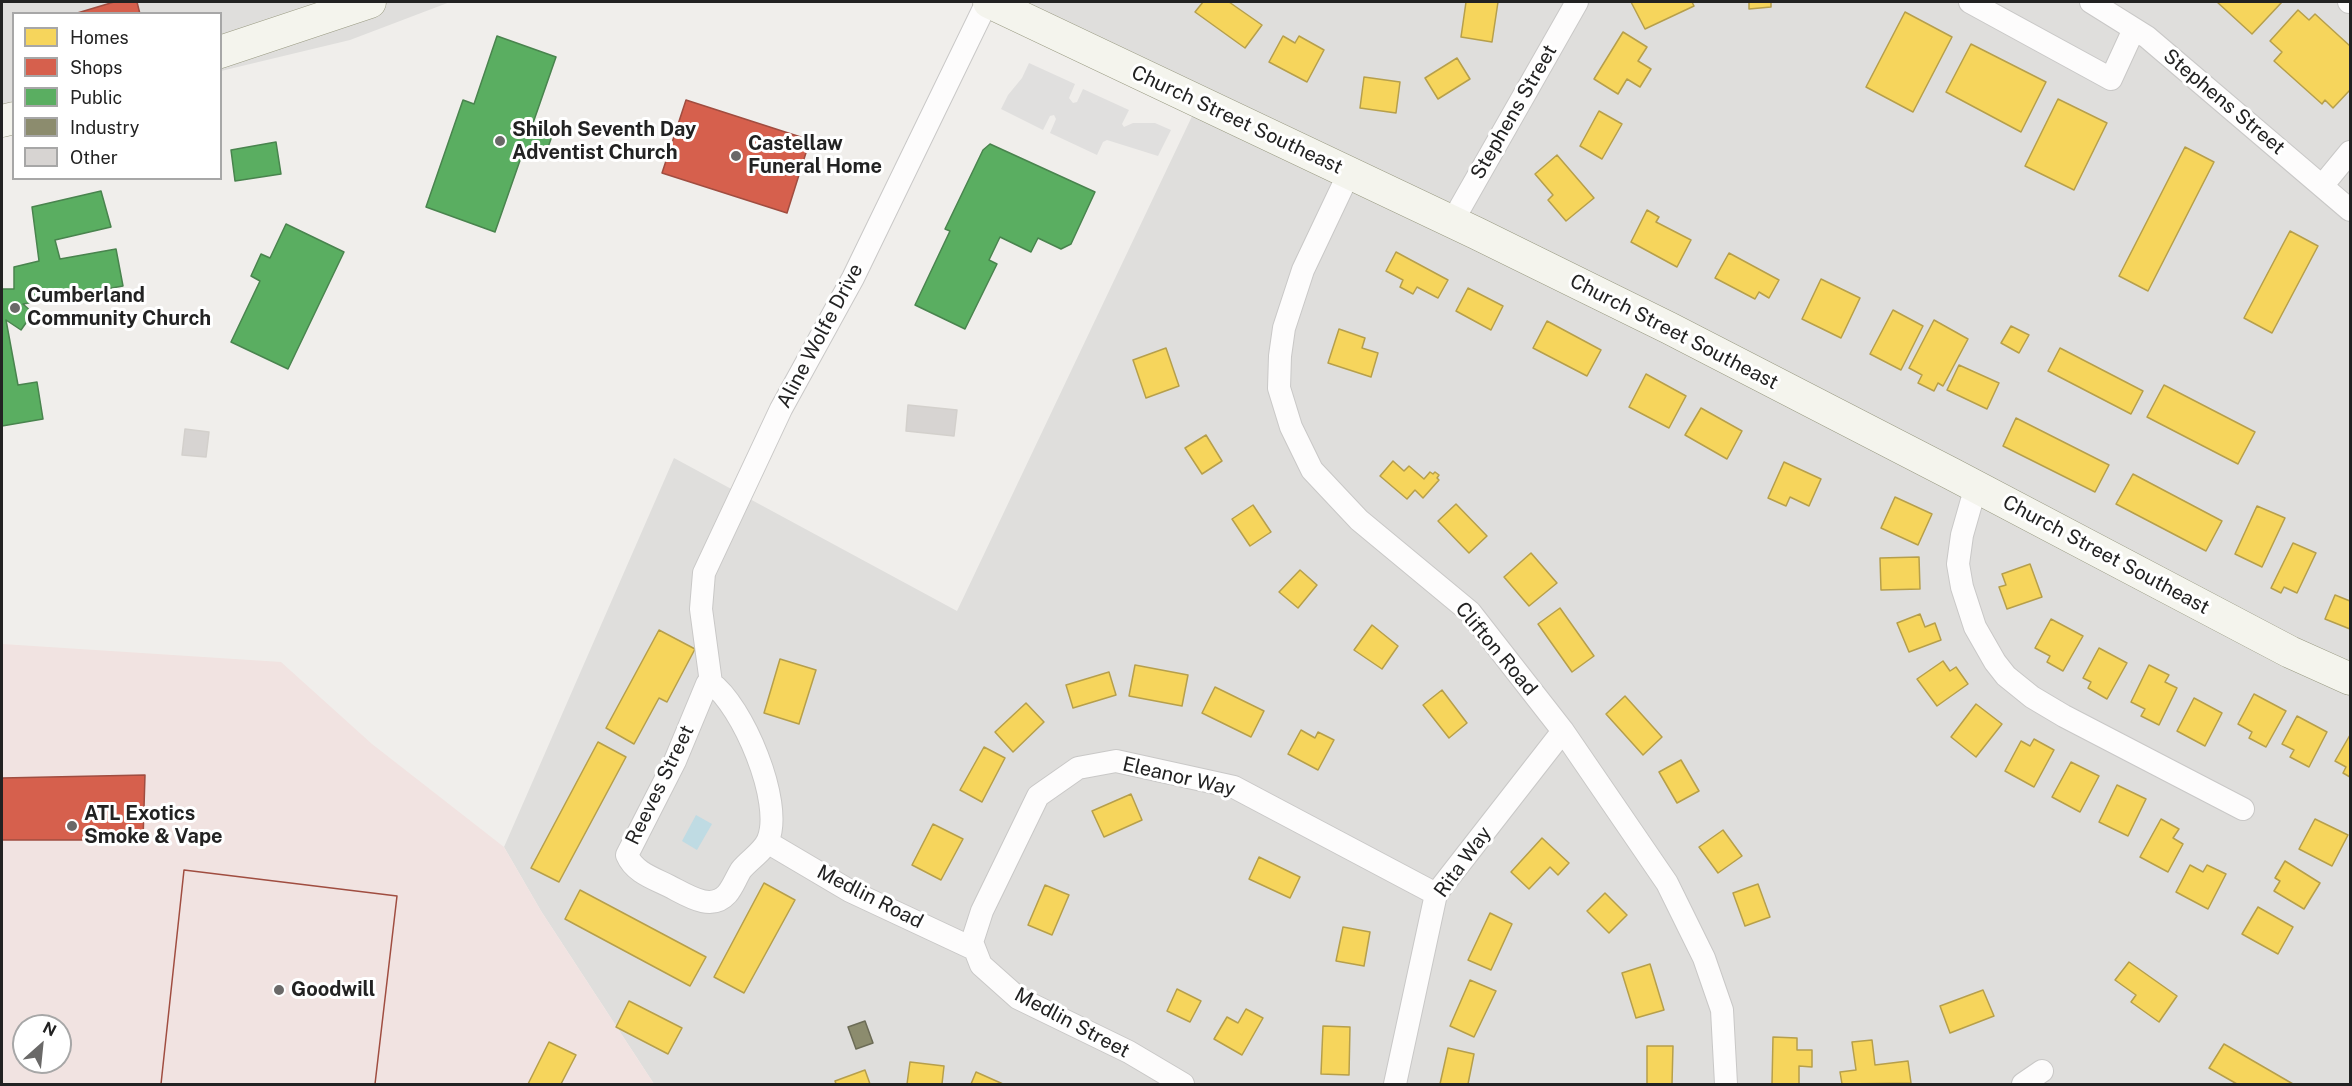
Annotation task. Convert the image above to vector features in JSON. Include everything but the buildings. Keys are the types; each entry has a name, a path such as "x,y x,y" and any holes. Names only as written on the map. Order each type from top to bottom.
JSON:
{"street":[{"path":"222,51 370,2"},
{"name":"Church Street Southeast","path":"988,2 1452,222 1669,328 1976,486 2290,652 2350,679"},
{"name":"Aline Wolfe Drive","path":"711,682 701,609 704,573 781,409 853,278 988,2"},
{"name":"Stephens Street","path":"1452,222 1576,2"},
{"path":"1970,2 2111,78 2134,29"},
{"name":"Stephens Street","path":"2091,2 2134,29 2203,84 2350,210"},
{"path":"2322,186 2350,152"},
{"name":"Clifton Road","path":"1349,173 1303,270 1284,328 1279,388 1291,427 1312,471 1359,520 1470,612 1563,731 1667,883 1704,958 1722,1010 1726,1084"},
{"path":"1976,486 1962,535 1958,564 1962,587 1976,627 1990,655 2006,676 2032,698 2064,716 2243,809"},
{"path":"711,682 727,699 747,734 762,768 770,805 771,829 767,842"},
{"name":"Reeves Street","path":"711,682 707,684 675,761 627,855 631,864 640,872 690,897 711,903 726,896 748,861 767,842"},
{"name":"Rita Way","path":"1395,1084 1436,894 1563,731"},
{"name":"Eleanor Way","path":"974,949 972,942 982,910 1038,796 1078,768 1116,761 1234,787 1436,894"},
{"name":"Medlin Road","path":"767,842 850,891 974,949"},
{"name":"Medlin Street","path":"974,949 981,965 1018,998 1129,1052 1183,1084"},
{"path":"2023,1084 2042,1071"}],"shaded area":[{"path":"2,2 450,2 350,40 222,71 222,12 12,12 12,124 2,128"},
{"path":"975,2 2350,2 2350,1084 654,1084 541,911 504,847 674,458 957,611 1195,110"},
{"path":"1029,63 1075,84 1069,98 1073,103 1077,102 1083,89 1129,110 1122,124 1124,127 1133,123 1155,123 1171,130 1158,156 1107,140 1103,142 1097,155 1050,133 1056,119 1054,115 1050,116 1043,130 1001,109 1008,95 1022,78"},
{"path":"2,644 281,662 372,744 504,847 541,911 654,1084 2,1084"}],"water":[{"path":"696,815 712,824 697,850 682,841"}],"place":[{"name":"Shiloh Seventh Day Adventist Church","path":"500,141"},
{"name":"Castellaw Funeral Home","path":"736,156"},
{"name":"Cumberland Community Church","path":"15,308"},
{"name":"ATL Exotics Smoke & Vape","path":"72,826"},
{"name":"Goodwill","path":"279,990"}]}
